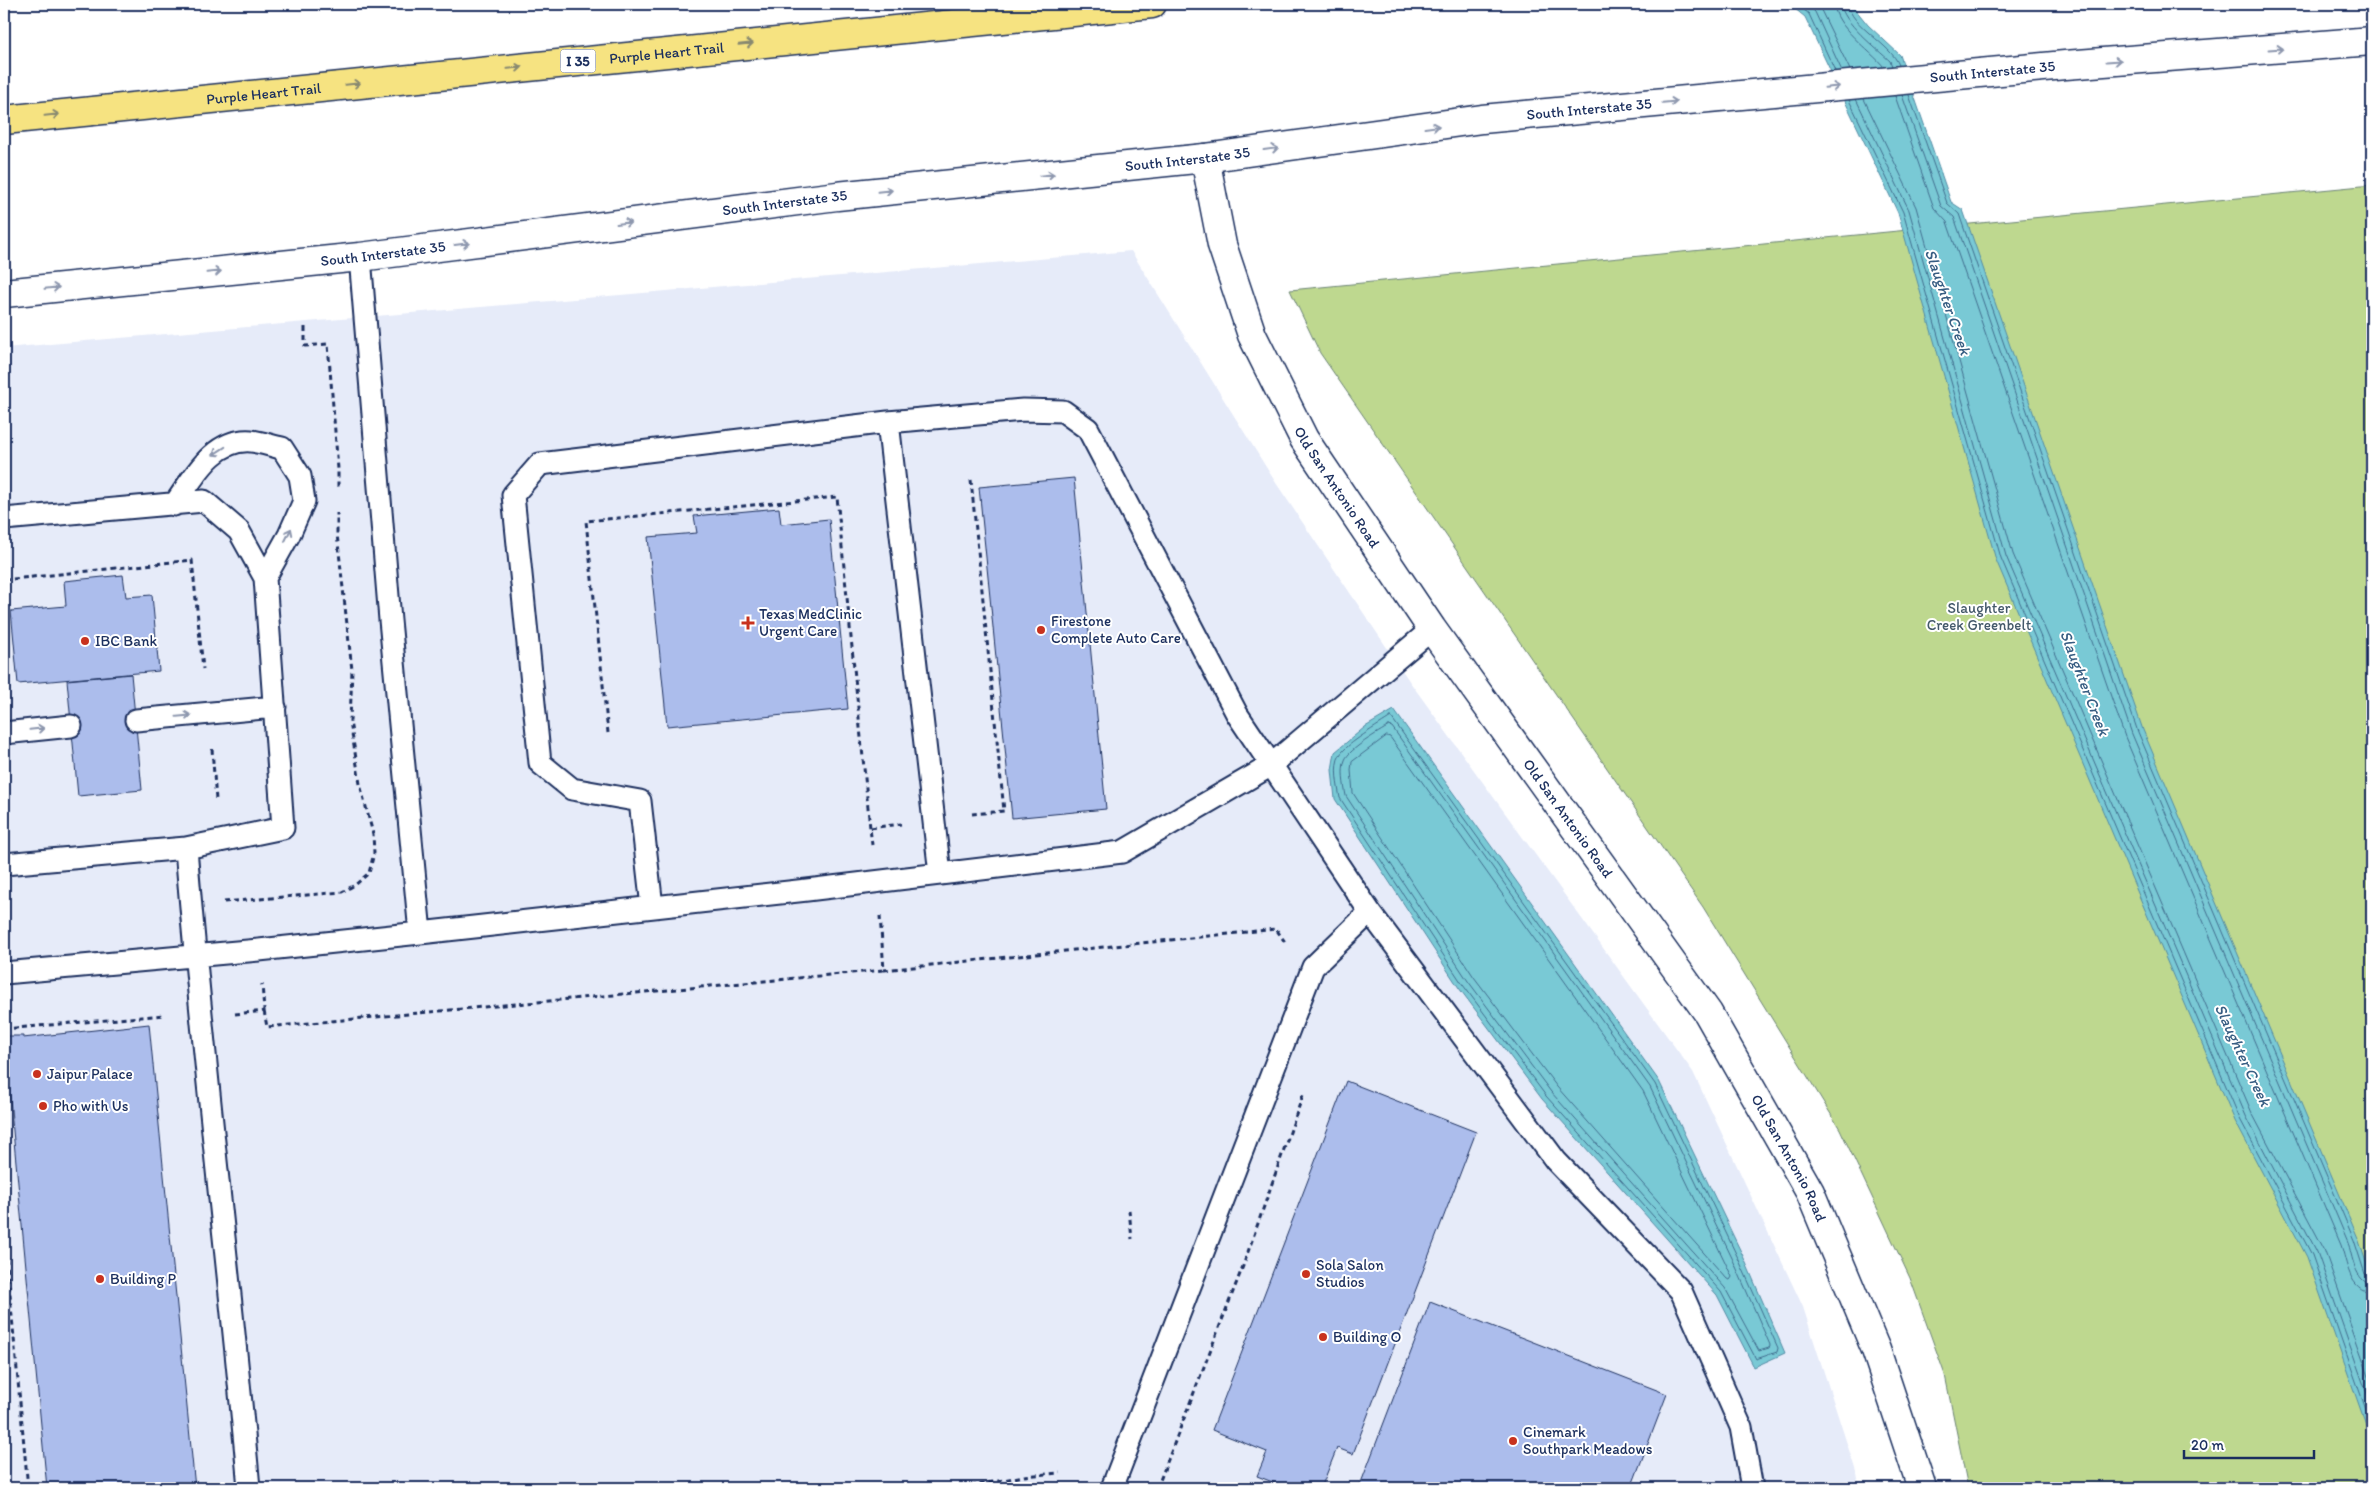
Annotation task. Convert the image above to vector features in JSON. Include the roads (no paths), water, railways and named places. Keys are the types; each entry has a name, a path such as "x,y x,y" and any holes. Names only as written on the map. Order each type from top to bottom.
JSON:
{"highway":[{"name":"Purple Heart Trail","path":"4,120 1152,4"}],"main road":[{"name":"South Interstate 35","path":"4,293 360,257 837,196 1205,158 1482,120 2065,65 2372,41"},
{"name":"Old San Antonio Road","path":"1205,158 1222,245 1252,335 1304,439 1432,629 1708,1014 1810,1192 1876,1350 1922,1488"}],"lane":[{"path":"360,257 386,580 420,933"},
{"path":"652,907 640,801 572,789 540,763 513,495 540,464 888,422 1023,410 1063,411 1088,429 1237,714 1270,766 1370,912 1556,1161 1681,1291 1741,1427 1752,1488"},
{"path":"888,422 940,874"},
{"path":"174,505 208,458 230,444 251,441 282,448 300,476 304,501 289,535 265,578"},
{"path":"4,519 204,501 239,531 265,578 283,828 186,848 4,864"},
{"path":"4,973 420,933 1122,852 1270,766 1432,629"},
{"path":"136,720 275,707"},
{"path":"4,733 71,726"},
{"path":"186,848 222,1235 237,1355 248,1488"},
{"path":"1112,1488 1313,967 1370,912"}],"water":[{"name":"Slaughter Creek","path":"1789,4 1851,4 1868,25 1900,55 1951,202 1963,210 2143,730 2358,1238 2372,1280 2372,1442 2307,1257 2235,1121 1996,560 1898,213 1805,17"},
{"path":"1394,710 1659,1081 1743,1256 1785,1353 1754,1367 1717,1295 1542,1099 1459,988 1335,799 1332,770 1335,752 1365,727"}],"place":[{"name":"Texas MedClinic Urgent Care","path":"748,623"},
{"name":"Firestone Complete Auto Care","path":"1041,630"},
{"name":"IBC Bank","path":"85,641"},
{"name":"Jaipur Palace","path":"37,1074"},
{"name":"Pho with Us","path":"43,1106"},
{"name":"Sola Salon Studios","path":"1306,1274"},
{"name":"Building P","path":"100,1279"},
{"name":"Building O","path":"1323,1337"},
{"name":"Cinemark Southpark Meadows","path":"1513,1441"}],"park label":[{"name":"Slaughter Creek Greenbelt","path":"1979,616"}]}
